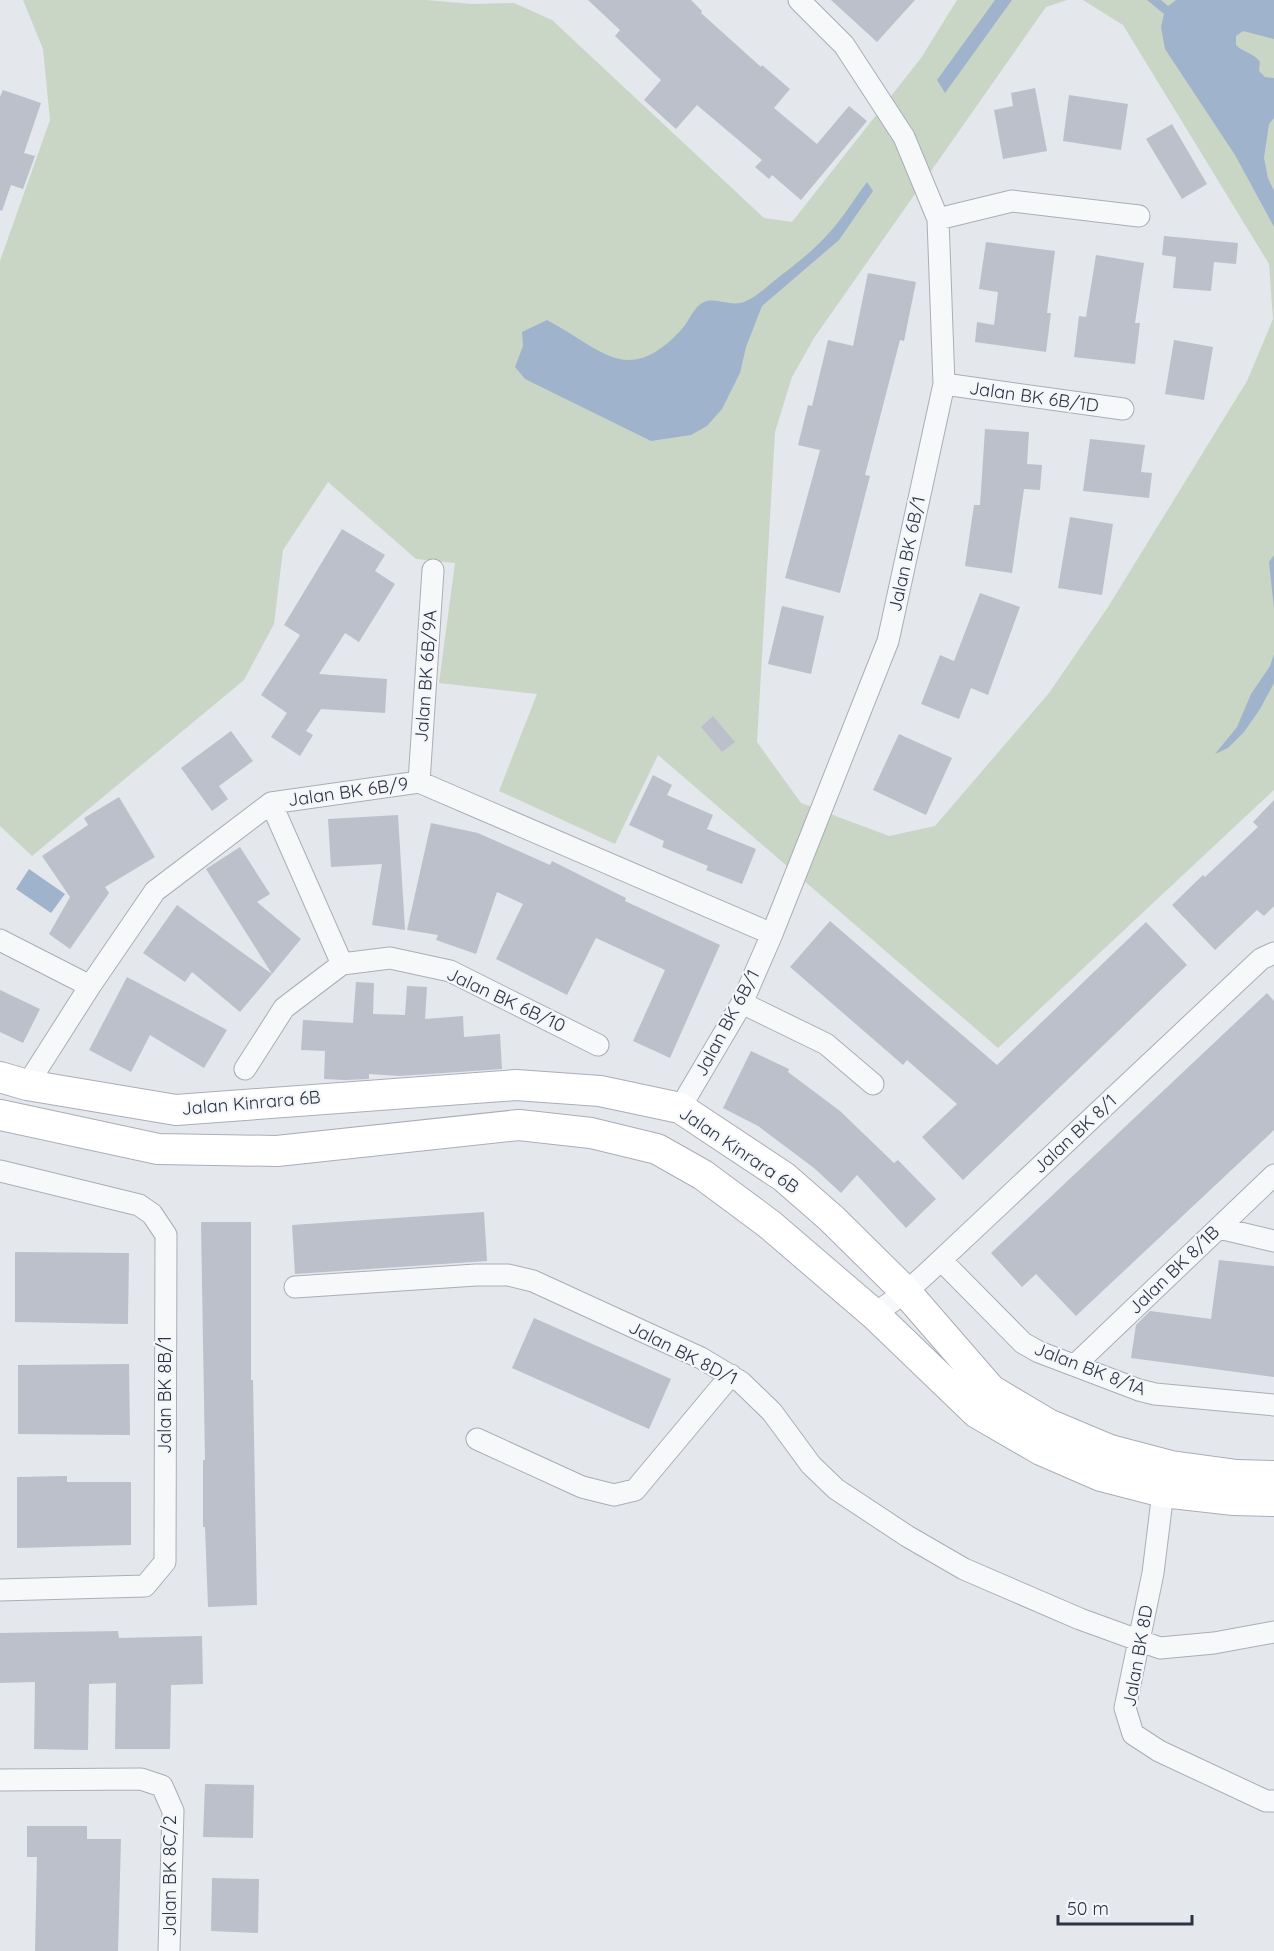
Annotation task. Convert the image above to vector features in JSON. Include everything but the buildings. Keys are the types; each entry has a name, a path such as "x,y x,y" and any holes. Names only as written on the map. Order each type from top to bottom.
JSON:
{"street":[{"name":"Jalan BK 6B/1","path":"680,1108 742,1003 772,934 888,641 944,384 938,219 904,138 844,45 799,0"},
{"path":"938,219 1011,201 1139,216"},
{"name":"Jalan BK 6B/1D","path":"944,384 1123,409"},
{"name":"Jalan BK 6B/9A","path":"419,782 433,570"},
{"name":"Jalan BK 6B/9","path":"14,1081 90,986 155,891 271,803 419,782 772,934"},
{"path":"245,1069 284,1008 342,964 271,803"},
{"path":"0,940 90,986"},
{"name":"Jalan BK 8/1","path":"874,1314 906,1292 1261,959 1274,953"},
{"name":"Jalan BK 6B/10","path":"342,964 390,958 450,971 598,1045"},
{"path":"742,1003 826,1044 873,1084"},
{"name":"Jalan Kinrara 6B","path":"14,1081 176,1110 516,1084 600,1091 680,1108 784,1177 831,1218 906,1292 992,1390 1058,1428 1110,1450 1167,1479 1234,1500 1274,1501"},
{"name":"Jalan Kinrara 6B","path":"0,1115 158,1149 277,1151 519,1125 591,1133 657,1149 703,1175 769,1224 874,1314 977,1413 1041,1450 1101,1476 1167,1479 1237,1475 1274,1476"},
{"name":"Jalan BK 8B/1","path":"0,1171 139,1205 152,1214 166,1234 166,1340 165,1562 145,1586 0,1590"},
{"name":"Jalan BK 8/1B","path":"1075,1365 1274,1175"},
{"path":"1219,1228 1274,1241"},
{"name":"Jalan BK 8/1A","path":"941,1260 1023,1343 1139,1390 1155,1394 1274,1405"},
{"name":"Jalan BK 8D/1","path":"295,1287 476,1275 508,1275 533,1281 701,1358 741,1382 772,1412 811,1465 836,1489 907,1536 964,1569 1080,1619 1160,1648 1214,1643 1274,1632"},
{"path":"477,1439 582,1487 614,1495 635,1490 730,1375"},
{"name":"Jalan BK 8D","path":"1167,1479 1153,1573 1125,1708 1133,1734 1159,1751 1266,1802 1274,1801"},
{"name":"Jalan BK 8C/2","path":"0,1780 141,1779 162,1786 173,1811 170,1951"}],"green space":[{"path":"23,0 426,0 472,4 514,3 552,20 764,218 792,222 921,58 957,0 1067,0 1046,7 814,338 792,377 775,432 757,742 801,803 889,836 935,826 1049,693 1108,607 1247,381 1273,319 1269,264 1123,25 1083,0 1274,0 1274,790 998,1048 658,755 615,844 499,791 537,694 439,683 455,563 416,559 328,482 283,550 274,624 244,680 32,856 0,826 0,261 50,120 43,49"}],"water":[{"path":"995,0 1012,0 945,93 937,80"},
{"path":"1147,0 1161,0 1168,6 1176,0 1274,0 1274,39 1243,31 1236,36 1236,45 1258,59 1259,71 1265,77 1274,78 1274,118 1269,124 1264,158 1268,178 1274,191 1274,227 1235,155 1165,49 1161,27 1164,14"},
{"path":"867,182 873,191 839,240 762,306 746,347 740,373 722,409 707,426 691,435 651,441 525,379 515,367 523,346 522,332 547,320 614,358 629,360 645,357 662,347 681,330 700,304 709,301 739,303 759,293 823,240"},
{"path":"1274,555 1274,609 1269,562"},
{"path":"1274,654 1274,683 1260,709 1244,732 1228,748 1215,754 1237,727 1251,694 1270,666"},
{"path":"29,869 65,894 51,913 16,889"}]}
